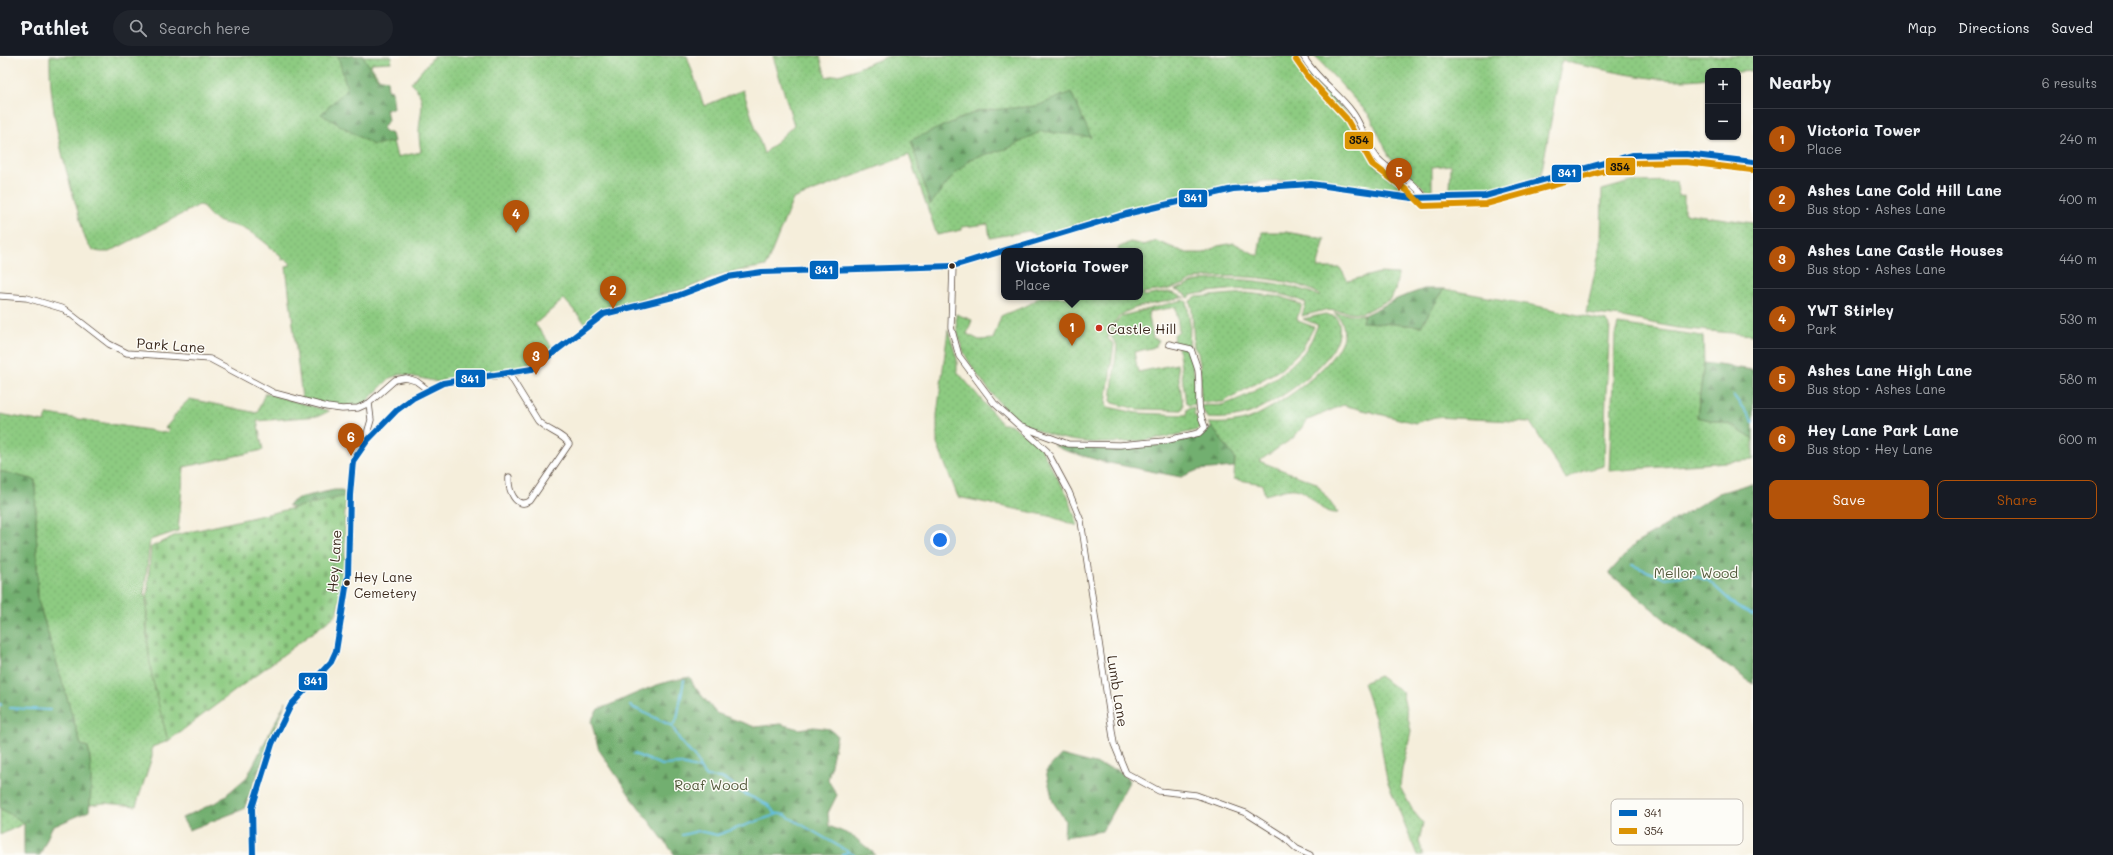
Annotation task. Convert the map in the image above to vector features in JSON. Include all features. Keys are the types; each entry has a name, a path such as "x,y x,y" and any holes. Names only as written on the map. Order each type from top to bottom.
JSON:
{"street":[{"path":"1303,56 1321,81 1352,111 1360,122 1379,159 1392,171 1408,180 1418,188 1425,198"},
{"path":"1013,248 1126,214 1233,189 1311,184 1412,198 1485,196 1633,155 1686,154 1720,156 1753,162"},
{"path":"367,441 397,410 413,398 443,383 509,374 532,368 604,314 677,296 727,278 792,270 953,266 1001,252"},
{"name":"Lumb Lane","path":"953,266 952,327 959,356 994,403 1047,451 1070,492 1081,521 1114,744 1126,773 1159,791 1196,795 1246,813 1284,837 1297,849 1310,855"},
{"name":"Park Lane","path":"0,296 27,298 64,309 109,344 127,354 210,359 274,393 326,407 342,409 358,408 369,403 395,380 406,378 416,381 428,390"},
{"path":"1020,427 1026,427 1068,444 1157,442 1199,433 1205,427 1198,405 1198,372 1195,360 1191,349 1169,344"},
{"path":"509,374 538,421 544,428 560,435 569,444 530,501 526,504 515,500 508,485 509,477"},
{"path":"367,441 366,437 372,420 369,403"},
{"name":"Hey Lane","path":"253,855 252,808 272,744 291,704 331,662 336,651 348,575 350,495 353,461 367,441"}],"green space":[{"path":"50,56 392,56 391,62 372,63 371,66 379,78 382,131 393,141 397,157 421,152 419,126 422,106 420,95 411,83 434,56 687,56 704,106 743,90 764,154 794,125 773,56 820,56 826,77 842,74 889,56 1299,56 1321,87 1350,117 1377,167 1411,187 1409,193 1402,194 1322,182 1296,180 1263,181 1159,202 1036,236 1029,231 990,238 988,224 962,227 962,230 937,235 909,155 793,199 766,266 726,273 685,289 607,307 585,323 564,299 535,324 554,349 541,360 510,370 448,379 438,382 401,374 390,378 366,402 358,406 327,405 302,398 286,267 291,264 286,259 282,260 280,255 254,234 243,228 213,218 203,206 199,205 109,252 96,251 89,246 82,229 58,135 52,96"},
{"path":"338,56 363,56 377,78 387,80 388,90 392,91 394,108 386,109 388,120 383,128 384,131 392,134 394,142 373,145 321,114 347,89"},
{"path":"1315,56 1753,56 1753,71 1741,72 1741,68 1705,68 1705,78 1691,80 1641,77 1574,64 1562,60 1541,176 1480,193 1456,193 1450,190 1451,165 1432,167 1432,191 1425,189 1389,156 1370,116"},
{"path":"1071,92 1091,137 1041,131 1009,148 970,159 951,178 930,205 911,140 978,111 1037,106"},
{"path":"1676,181 1679,196 1684,195 1684,213 1753,223 1753,335 1677,328 1622,317 1586,313 1601,244 1602,190 1631,182"},
{"path":"1262,232 1286,232 1325,239 1317,268 1340,268 1348,281 1379,273 1398,274 1395,291 1391,299 1362,313 1325,310 1302,316 1306,303 1278,293 1250,290 1222,290 1192,295 1188,298 1187,295 1175,290 1195,282 1206,280 1238,279 1293,287 1308,291 1318,296 1320,295 1309,289 1278,280 1225,276 1209,277 1194,280 1173,288 1143,293 1143,248 1118,248 1130,242 1144,245 1156,241 1186,253 1204,253 1218,246 1234,243 1258,256"},
{"path":"1424,289 1444,289 1421,326 1362,322 1364,315 1399,298"},
{"path":"1444,289 1537,306 1606,321 1610,325 1604,466 1583,471 1566,479 1530,422 1435,417 1415,423 1343,405 1308,420 1293,438 1259,461 1316,483 1338,513 1331,513 1325,510 1306,494 1295,489 1288,489 1265,495 1262,484 1234,479 1235,458 1208,423 1228,423 1248,419 1278,403 1316,374 1332,358 1342,341 1343,326 1334,313 1364,315 1362,321 1421,326"},
{"path":"1169,292 1186,298 1183,297 1137,308 1127,311 1118,318 1112,326 1108,339 1114,344 1106,404 1108,407 1137,413 1186,415 1187,409 1194,407 1194,414 1201,423 1198,430 1130,442 1083,442 1060,438 1038,431 1018,420 1003,407 977,374 967,358 960,342 956,324 956,314 972,320 967,334 979,340 993,339 1001,316 1034,301 1143,300 1143,293 1144,296"},
{"path":"1246,293 1282,297 1302,305 1297,318 1298,321 1314,327 1302,349 1281,369 1223,402 1201,402 1200,364 1198,353 1194,347 1192,310 1190,301 1197,297"},
{"path":"1183,300 1187,302 1190,324 1189,352 1194,372 1196,404 1188,405 1186,403 1178,346 1173,341 1174,335 1179,331 1176,307 1148,312 1153,338 1159,340 1155,347 1134,352 1138,372 1177,364 1183,406 1181,410 1138,409 1113,403 1111,401 1117,345 1111,337 1114,324 1122,316"},
{"path":"1325,314 1336,317 1339,331 1335,345 1325,360 1311,374 1277,399 1250,413 1229,418 1207,418 1201,406 1222,405 1236,400 1257,390 1287,369 1304,352 1318,325 1303,319"},
{"path":"1618,324 1703,336 1704,363 1697,417 1728,424 1753,439 1753,460 1609,471 1615,335"},
{"path":"948,330 957,359 957,371 1002,424 1010,424 1038,444 1068,496 1078,526 1049,516 958,497 937,444 937,415"},
{"path":"1704,363 1753,370 1753,439 1728,424 1697,417"},
{"path":"265,393 329,411 319,416 257,421 263,450 184,467 178,531 150,540 144,596 146,595 147,638 152,676 168,741 152,747 152,757 136,806 104,803 90,805 90,758 88,747 81,745 38,600 35,480 0,473 0,414 44,422 48,414 167,433 169,428 165,428 182,406 190,399 257,413"},
{"path":"1212,427 1235,458 1234,467 1198,470 1181,477 1104,462 1063,450 1053,445 1116,449 1164,444 1200,437"},
{"path":"0,471 35,480 38,600 81,745 88,747 91,771 89,811 52,827 40,855 24,855 24,823 0,808"},
{"name":"Mellor Wood","path":"1753,483 1753,684 1681,633 1609,573 1635,544 1719,493"},
{"path":"334,490 342,490 345,494 341,499 294,509 288,505 298,498"},
{"name":"Hey Lane Cemetery","path":"346,496 344,570 342,590 336,615 168,741 149,660 147,595 151,547 176,535"},
{"path":"1379,676 1402,692 1411,731 1402,770 1400,787 1413,811 1423,823 1419,841 1423,855 1417,855 1387,780 1378,727 1363,683"},
{"name":"Roaf Wood","path":"690,677 694,686 716,713 755,727 780,724 799,729 814,727 830,729 837,735 828,780 837,795 828,813 829,826 853,836 876,855 675,855 631,797 599,750 591,721 598,709 654,686"},
{"path":"286,701 244,809 189,830 182,818 219,801 247,777"},
{"path":"1061,755 1118,770 1130,780 1102,831 1064,837 1065,820 1053,802 1046,771"},
{"path":"0,808 25,823 0,835"}],"waterway":[{"path":"1734,396 1753,422"},
{"path":"1632,565 1664,578 1692,575 1709,581 1737,607 1753,615"},
{"path":"684,680 677,719 672,726 681,742 697,760 700,769 707,777 721,778 730,782 741,792 768,805 775,813 785,815 854,855"},
{"path":"630,706 672,726"},
{"path":"10,708 50,710"},
{"path":"634,754 662,765 681,764 700,769"},
{"path":"682,835 698,831 717,835 778,814"},
{"path":"842,855 848,852"}],"transit line":[{"name":"354","path":"1296,60 1308,77 1346,118 1372,164 1409,192 1423,206 1486,204 1634,163 1686,162 1752,170"},
{"name":"341","path":"1013,248 1126,214 1233,189 1311,184 1412,198 1485,196 1633,155 1686,154 1753,162"},
{"name":"341","path":"253,855 252,808 272,744 291,705 331,662 336,651 348,575 350,495 353,461 367,441 397,410 413,398 443,383 532,369 604,314 677,296 727,277 762,272 953,266 1001,252"}],"place":[{"name":"Ashes Lane High Lane","path":"1399,191"},
{"name":"YWT Stirley","path":"516,233"},
{"name":"Ashes Lane Cold Hill Lane","path":"613,309"},
{"name":"Castle Hill","path":"1099,328"},
{"name":"Victoria Tower","path":"1072,346"},
{"name":"Ashes Lane Castle Houses","path":"536,375"},
{"name":"Hey Lane Park Lane","path":"351,456"},
{"name":"Hey Lane Cemetery","path":"347,583"}]}
